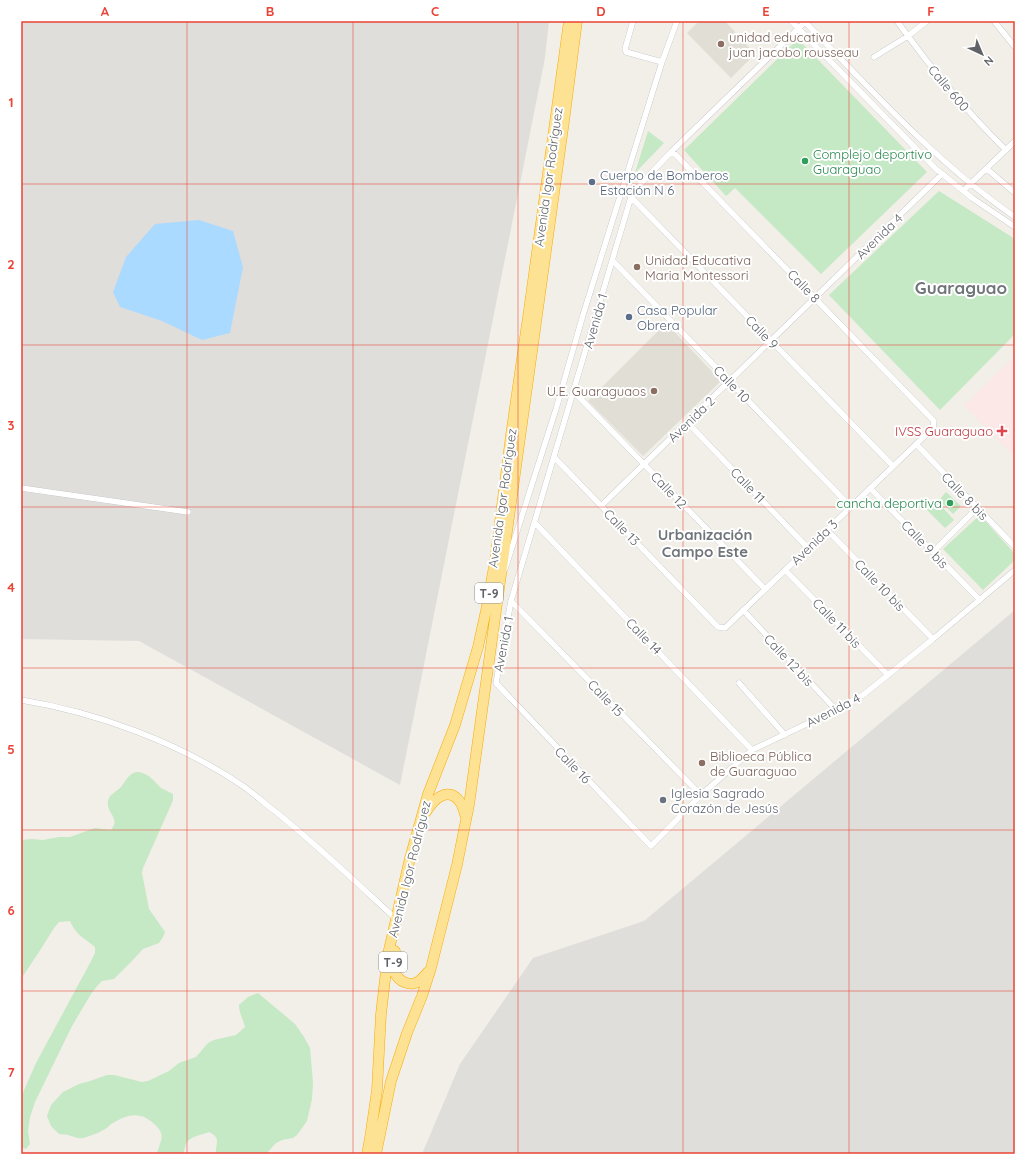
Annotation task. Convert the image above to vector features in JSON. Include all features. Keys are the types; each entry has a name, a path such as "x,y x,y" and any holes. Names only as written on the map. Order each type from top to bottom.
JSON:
{"highway":[{"name":"Avenida Igor Rodríguez","path":"367,1154 377,1090 381,1014 388,954 410,858 428,794 457,718 478,647 487,606 495,561 511,435 569,21"},
{"name":"Avenida Igor Rodríguez","path":"376,1154 391,1081 431,968 450,893 466,819 577,21"},
{"name":"T-9","path":"421,820 431,804 443,795 450,795 460,802 466,819"},
{"name":"T-9","path":"399,905 393,962 395,973 403,982 414,983 419,982 431,968"}],"street":[{"path":"633,21 624,49 626,52 662,62"},
{"path":"499,590 662,62 677,21"},
{"path":"791,21 881,114 942,174 1015,228"},
{"path":"804,21 910,130 971,184 1015,217"},
{"name":"Avenida 1","path":"496,684 512,601 631,197 635,190 672,151 798,29 804,21"},
{"name":"Calle 600","path":"897,21 959,101 1006,150"},
{"path":"874,57 908,36 928,21"},
{"path":"994,21 1015,47"},
{"path":"963,191 1015,141"},
{"name":"Calle 8","path":"672,151 934,421"},
{"path":"986,169 1015,193"},
{"name":"Avenida 4","path":"815,298 942,174"},
{"name":"Calle 9","path":"631,197 893,466"},
{"name":"Calle 10","path":"612,261 851,507"},
{"name":"Avenida 2","path":"601,506 815,298"},
{"name":"Calle 12","path":"574,392 765,589"},
{"name":"Avenida 3","path":"725,628 933,428 934,421"},
{"name":"Calle 11","path":"687,422 808,548"},
{"name":"Calle 8 bis","path":"916,444 1015,547"},
{"name":"Calle 13","path":"554,457 718,627 725,628"},
{"path":"21,488 188,512"},
{"name":"Calle 9 bis","path":"870,488 980,600"},
{"path":"933,552 977,508"},
{"name":"Calle 14","path":"535,523 752,750"},
{"name":"Calle 10 bis","path":"827,530 933,640"},
{"name":"Calle 11 bis","path":"785,570 888,676"},
{"name":"Avenida 4","path":"651,846 700,795 752,750 836,710 863,695 933,640 1015,570"},
{"name":"Calle 15","path":"512,601 700,795"},
{"name":"Calle 12 bis","path":"743,610 836,710"},
{"path":"739,683 785,735"},
{"name":"Calle 16","path":"496,684 651,846"},
{"path":"21,700 50,705 130,729 176,749 214,768 243,786 297,830 396,919"}],"shaded area":[{"path":"21,21 549,21 545,58 400,785 139,641 21,639"},
{"name":"unidad educativa juan jacobo rousseau","path":"699,21 725,21 755,54 731,78 687,33"},
{"name":"U.E. Guaraguaos","path":"666,323 721,381 643,456 588,401"},
{"name":"IVSS Guaraguao","path":"1015,356 1015,457 964,405"},
{"path":"1015,610 1015,1154 422,1154 460,1064 533,958 644,921"}],"green space":[{"name":"Complejo deportivo Guaraguao","path":"798,39 927,172 821,274 735,188 726,196 684,150"},
{"path":"648,131 664,143 635,173"},
{"path":"939,191 1015,239 1015,334 940,410 829,295"},
{"name":"cancha deportiva","path":"946,492 961,506 953,514 939,500"},
{"path":"936,500 954,520 945,528 926,509"},
{"path":"980,515 1015,554 1015,560 983,590 943,549"},
{"path":"136,772 144,773 153,779 161,788 173,794 173,800 142,873 149,909 165,932 159,943 143,949 114,979 102,981 91,994 72,1026 35,1102 30,1117 28,1131 30,1144 26,1149 21,1147 21,1097 36,1063 95,953 95,947 78,933 70,921 59,922 21,979 21,840 43,840 59,837 70,837 95,828 111,830 114,825 114,818 108,807 109,798 121,787 128,777"},
{"path":"258,993 295,1024 310,1048 313,1083 312,1099 307,1121 293,1138 276,1143 266,1154 216,1154 217,1139 209,1132 190,1139 186,1144 183,1154 157,1154 162,1137 160,1130 152,1122 142,1116 128,1116 98,1133 81,1138 59,1134 51,1126 47,1116 51,1105 63,1092 79,1084 107,1075 114,1075 142,1082 148,1081 169,1071 179,1063 196,1057 208,1043 214,1040 236,1035 245,1027 239,1005 248,997"}],"water":[{"path":"199,220 233,231 243,267 230,333 202,340 162,321 120,307 113,292 126,257 155,224"}],"place":[{"name":"unidad educativa juan jacobo rousseau","path":"721,44"},
{"name":"Complejo deportivo Guaraguao","path":"805,161"},
{"name":"Cuerpo de Bomberos Estación N 6","path":"592,182"},
{"name":"Unidad Educativa Maria Montessori","path":"637,267"},
{"name":"Casa Popular Obrera","path":"629,317"},
{"name":"U.E. Guaraguaos","path":"654,391"},
{"name":"IVSS Guaraguao","path":"1002,431"},
{"name":"cancha deportiva","path":"950,503"},
{"name":"Biblioeca Pública de Guaraguao","path":"702,763"},
{"name":"Iglesia Sagrado Corazón de Jesús","path":"663,800"}],"district":[{"name":"Guaraguao","path":"961,287"},
{"name":"Urbanización Campo Este","path":"705,542"}]}
